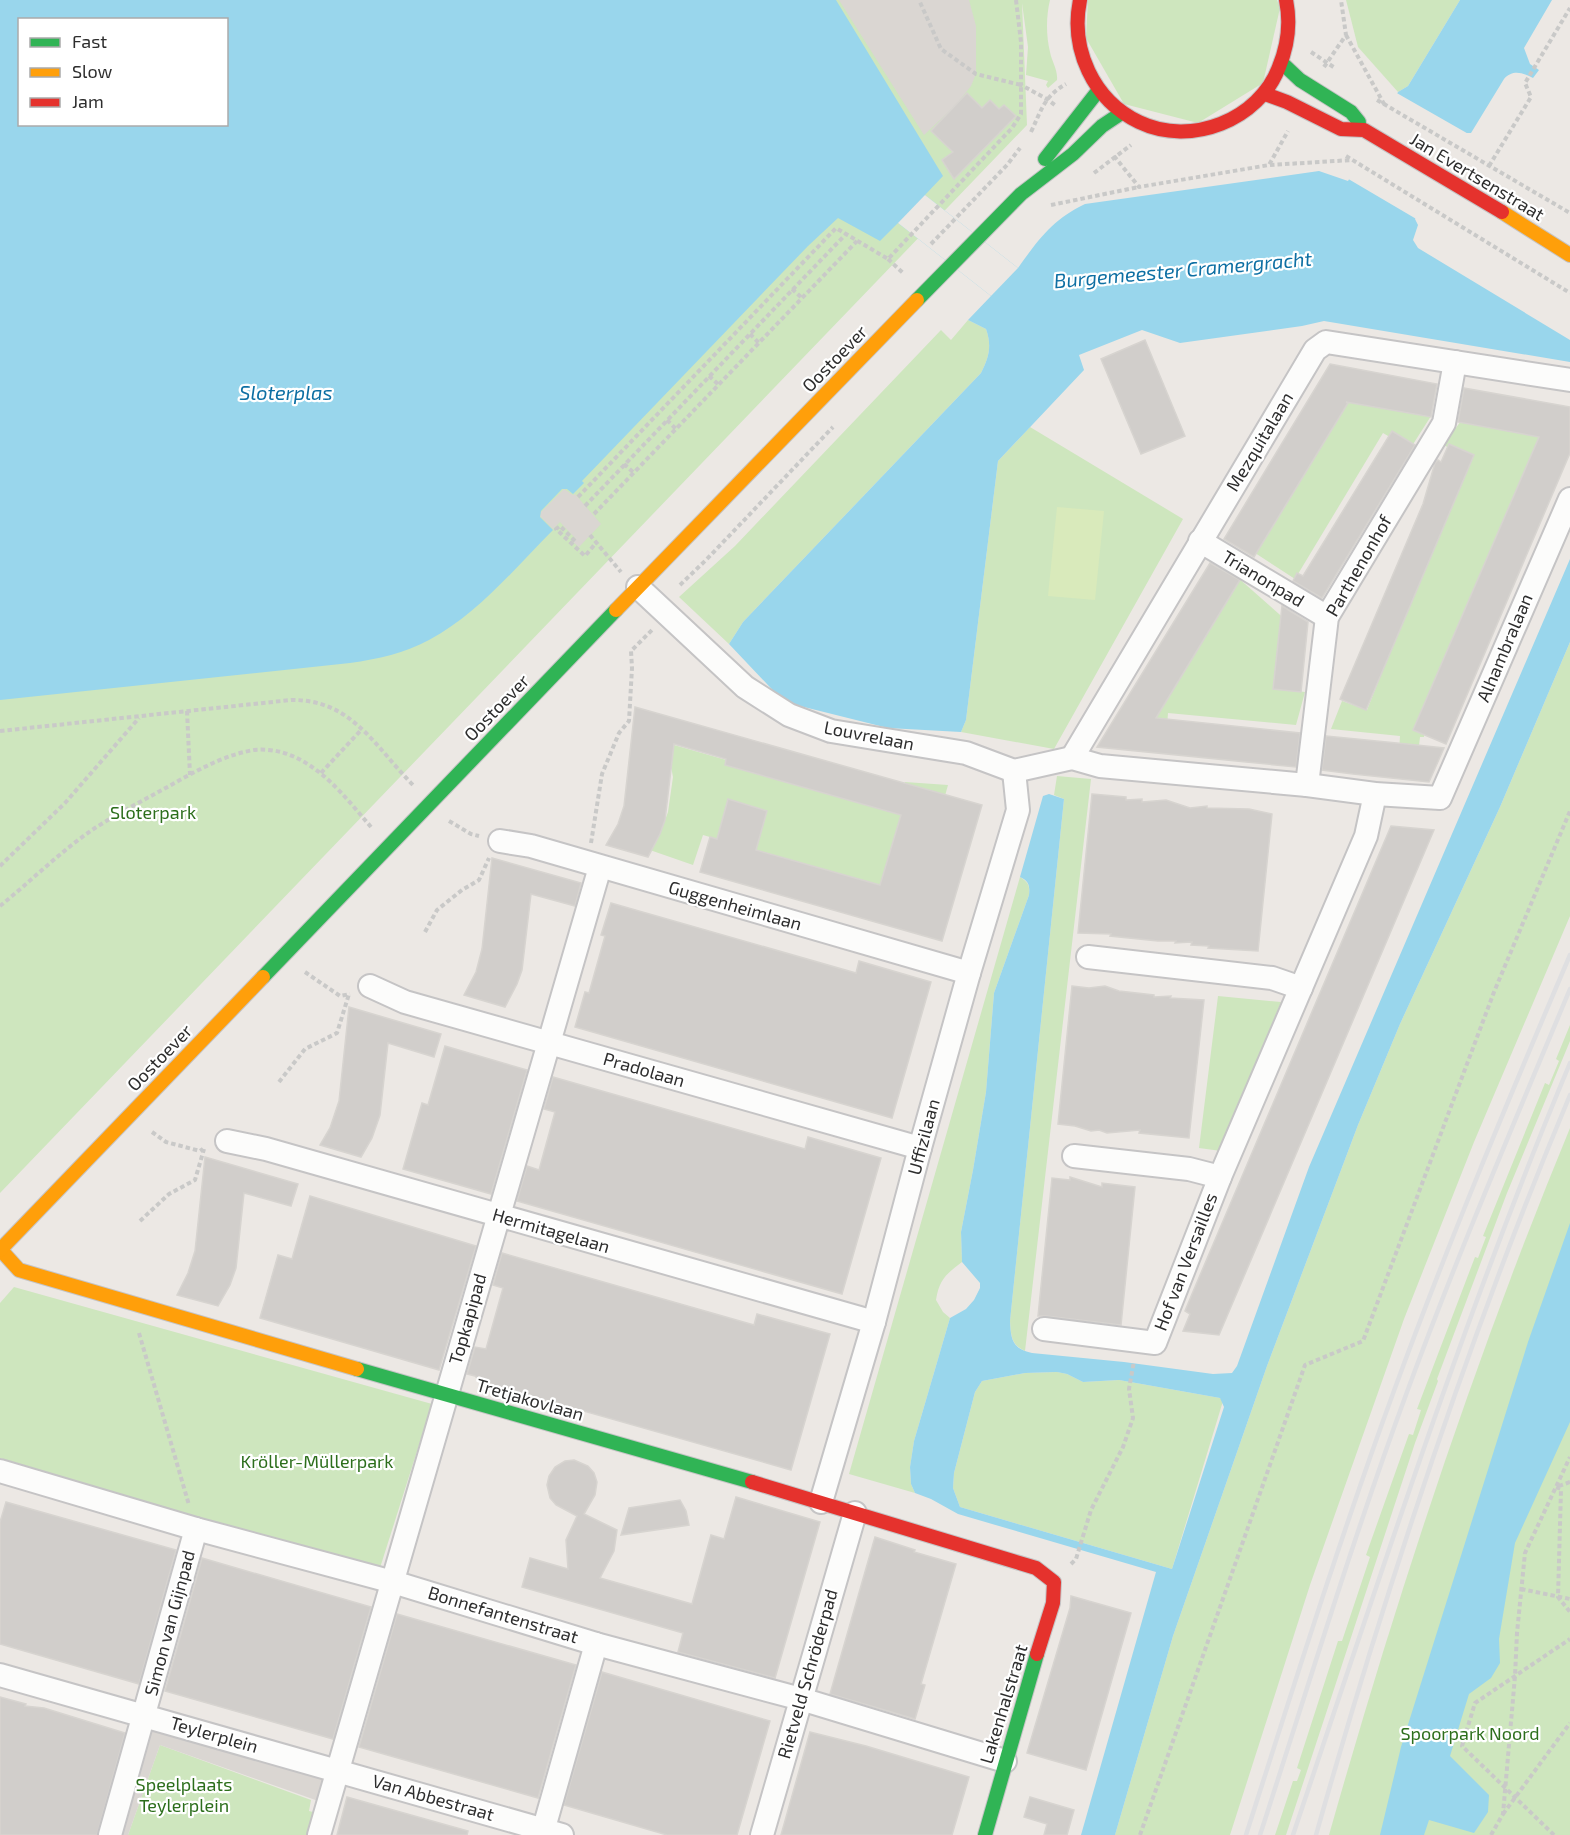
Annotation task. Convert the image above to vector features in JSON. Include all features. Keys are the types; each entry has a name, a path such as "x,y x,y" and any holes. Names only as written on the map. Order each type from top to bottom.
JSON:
{"main road":[{"path":"1080,0 1077,11 1077,39 1084,66 1098,91 1120,114 1157,129 1187,132 1216,127 1243,114 1265,94 1283,64 1289,34 1286,0"},
{"name":"Jan Evertsenstraat","path":"1283,64 1300,80 1351,112 1369,133 1466,189 1570,255"},
{"name":"Oostoever","path":"1021,194 1098,91"},
{"name":"Jan Evertsenstraat","path":"1265,94 1287,102 1341,129 1369,133"},
{"name":"Oostoever","path":"0,1250 978,237 1021,194 1073,154 1102,126 1120,114"},
{"name":"Tretjakovlaan","path":"0,1250 19,1270 855,1512 1036,1568 1054,1582"},
{"name":"Lakenhalstraat","path":"985,1835 1053,1603 1054,1582"}],"street":[{"name":"Mezquitalaan","path":"1071,758 1315,350 1326,342 1570,380"},
{"name":"Parthenonhof","path":"1307,785 1327,617 1444,423 1455,362"},
{"name":"Alhambralaan","path":"1375,794 1440,798 1570,499"},
{"name":"Trianonpad","path":"1200,541 1327,617"},
{"name":"Louvrelaan","path":"638,587 745,687 789,715 831,731 966,753 1014,771"},
{"path":"1014,771 1071,758 1100,766 1307,785 1375,794"},
{"name":"Uffizilaan","path":"821,1502 874,1322 969,973 1018,810 1014,771"},
{"name":"Hof van Versailles","path":"1044,1329 1155,1343 1220,1177 1366,836 1375,794"},
{"name":"Guggenheimlaan","path":"500,841 531,846 969,973"},
{"name":"Topkapipad","path":"338,1771 548,1042 595,866"},
{"path":"1088,957 1272,978 1301,987"},
{"name":"Pradolaan","path":"370,986 405,1002 920,1148"},
{"name":"Hermitagelaan","path":"227,1141 266,1149 874,1322"},
{"name":"Hof van Versailles","path":"1074,1156 1189,1169 1220,1177"},
{"name":"Bonnefantenstraat","path":"0,1471 196,1529 393,1582 596,1644 801,1699 1005,1761"},
{"name":"Rietveld Schröderpad","path":"762,1835 855,1512"},
{"name":"Simon van Gijnpad","path":"145,1716 196,1529"},
{"path":"549,1833 596,1644"},
{"path":"0,1675 145,1716"},
{"name":"Teylerplein","path":"110,1835 145,1716 338,1771"},
{"path":"320,1835 338,1771"},
{"name":"Van Abbestraat","path":"338,1771 549,1833"}],"path":[{"path":"888,259 1012,128 1021,114 1021,85 976,74 941,49 919,0"},
{"path":"1490,166 1531,97 1525,83 1528,76 1570,8"},
{"name":"Jan Evertsenstraat","path":"1346,35 1386,107 1570,213"},
{"path":"1028,137 1047,99 1053,91 1066,84"},
{"path":"929,247 1007,165 1021,147"},
{"path":"1269,165 1353,160 1570,293"},
{"path":"1047,206 1139,188"},
{"path":"578,497 836,228 888,259 903,273"},
{"path":"585,506 846,234"},
{"path":"594,514 857,241"},
{"path":"792,290 802,298"},
{"path":"750,334 759,342"},
{"path":"709,376 719,385"},
{"path":"667,420 676,429"},
{"path":"624,464 634,473"},
{"path":"575,541 560,526 556,529 585,556 596,543"},
{"path":"590,536 619,570"},
{"path":"595,866 591,833 602,774 619,734 629,721 631,651 667,615"},
{"path":"0,731 309,700 340,711 362,730 412,784"},
{"path":"187,711 190,775"},
{"path":"0,866 65,803 140,716"},
{"path":"321,773 362,730"},
{"path":"0,906 94,829 124,810 228,757 256,750 280,752 297,758 321,773 346,797 371,827"},
{"path":"1140,1835 1305,1365 1363,1341 1494,992 1570,812"},
{"path":"425,932 437,910 479,880 491,853 500,841 471,834 449,820"},
{"path":"305,972 340,996 370,986"},
{"path":"279,1082 305,1049 337,1033 349,994"},
{"path":"152,1132 166,1142 200,1151 227,1141"},
{"path":"140,1221 169,1194 195,1180 204,1149"},
{"path":"131,1304 196,1529"},
{"path":"1076,1559 1091,1510 1124,1447 1133,1418 1129,1389 1135,1359"},
{"path":"1503,1814 1525,1553 1570,1457"},
{"path":"1556,1487 1570,1482"},
{"path":"1556,1487 1561,1489 1558,1597 1570,1612"},
{"path":"1521,1589 1570,1599"},
{"path":"1554,1835 1462,1746 1475,1702 1570,1639"},
{"path":"1491,1835 1503,1814 1570,1724"}],"green space":[{"name":"Sloterpark","path":"806,0 1050,0 1047,19 1048,39 1057,80 1048,88 1046,85 1048,81 1026,75 1028,47 1022,3 1027,125 0,1193 0,678"},
{"path":"1088,0 1277,0 1280,8 1263,83 1198,123 1124,104 1086,38"},
{"path":"1346,0 1460,0 1408,86 1398,92 1358,47"},
{"path":"968,320 986,329 988,335 989,351 981,373 743,622 729,644 679,597 735,546 941,330 951,340"},
{"path":"1343,398 1431,416 1410,449 1383,433 1295,579 1252,551"},
{"path":"1464,417 1556,424 1425,728 1424,737 1420,737 1418,754 1399,752 1400,736 1331,729 1342,701 1367,710 1468,456 1443,445"},
{"path":"1030,427 1183,519 1054,749 961,732 966,720 998,461"},
{"path":"1057,507 1104,511 1095,600 1048,596"},
{"path":"1236,576 1288,622 1280,689 1305,692 1296,725 1168,713 1167,727 1145,725"},
{"path":"1570,642 1570,916 1474,1142 1404,1319 1310,1585 1230,1835 1115,1835 1173,1636 1267,1366 1358,1125 1400,1024 1500,807"},
{"path":"674,745 897,809 905,782 948,785 910,922 875,885 703,835 693,865 647,849 660,834 668,812 673,777 670,761"},
{"path":"1057,776 1091,779 1025,1351 1014,1343 1010,1321 1064,799 1054,795"},
{"path":"1020,877 1028,884 1029,895 994,993 986,1092 961,1232 962,1262 944,1278 937,1293 936,1300 943,1312 950,1318 914,1441 910,1467 911,1484 915,1493 849,1474"},
{"path":"1218,996 1281,1002 1221,1151 1199,1148"},
{"path":"1570,1025 1570,1041 1507,1193 1437,1379 1286,1835 1275,1835 1293,1781 1297,1781 1301,1770 1297,1768 1338,1641 1342,1641 1370,1557 1366,1555 1409,1434 1413,1435 1421,1410 1417,1409 1545,1083 1549,1085 1559,1061 1556,1059"},
{"name":"Spoorpark Noord","path":"1570,1128 1570,1835 1329,1835 1382,1656 1439,1478 1502,1302"},
{"name":"Kröller-Müllerpark","path":"14,1287 432,1404 379,1571 0,1458 0,1303"},
{"path":"1057,1372 1083,1382 1119,1380 1220,1398 1223,1401 1172,1569 960,1507 953,1488 954,1473 975,1392 982,1381 1025,1373"},
{"name":"Speelplaats Teylerplein","path":"160,1745 311,1800 309,1811 321,1814 313,1835 128,1835"}],"shaded area":[{"path":"839,0 969,0 976,26 976,74 971,86 955,106 924,135"},
{"path":"564,489 575,494 601,524 579,547 573,542 576,539 560,522 553,529 540,516 541,512"},
{"path":"145,1716 338,1771 324,1803 160,1745 128,1835 110,1835"}],"water":[{"name":"Sloterplas","path":"0,0 836,0 943,176 925,195 1018,268 1055,223 1085,204 1319,171 1348,181 1398,92 1408,86 1460,0 1552,0 1524,48 1530,64 1539,70 1533,78 1522,73 1514,73 1504,79 1471,133 1465,133 1415,219 1418,225 1413,240 1418,248 1570,340 1570,362 1324,321 1180,343 1142,330 1079,355 1084,370 998,461 966,720 961,732 888,728 784,702 729,644 743,622 981,373 988,357 989,341 986,329 968,320 991,296 898,223 880,241 838,218 808,246 582,481 584,483 573,494 567,489 562,489 541,511 540,517 553,530 479,604 447,629 410,649 371,660 0,700"},
{"path":"1570,559 1570,642 1500,807 1400,1024 1358,1125 1267,1366 1173,1636 1115,1835 1081,1835 1156,1572 958,1514 915,1493 911,1484 910,1467 914,1441 950,1318 966,1309 980,1288 980,1283 962,1262 961,1232 986,1092 994,993 1029,895 1028,884 1020,877 1043,796 1049,794 1064,799 1010,1321 1014,1342 1020,1349 1032,1353 1213,1374 1232,1373 1237,1366 1309,1167","holes":["1025,1373 1067,1374 1083,1382 1119,1380 1220,1398 1224,1407 1172,1569 960,1507 953,1488 954,1473 975,1392 982,1381"]},
{"path":"1570,1223 1570,1422 1515,1543 1499,1639 1500,1663 1491,1678 1469,1694 1450,1756 1489,1795 1488,1812 1474,1833 1429,1820 1424,1835 1380,1835 1401,1747 1528,1342"}],"pier":[{"path":"1395,92 1472,136 1466,136 1418,220 1345,177"},
{"path":"925,195 1018,268 991,296 898,223"}],"building":[{"path":"967,93 982,108 990,100 999,109 1004,105 1016,116 954,179 942,160 953,152 931,131"},
{"path":"1145,340 1185,436 1141,454 1101,359"},
{"path":"1330,364 1437,384 1431,417 1346,402 1348,403 1254,557 1224,539"},
{"path":"1464,388 1570,407 1570,453 1446,744 1413,730 1539,437 1458,422"},
{"path":"1392,431 1415,445 1322,598 1293,581 1297,573 1303,576"},
{"path":"1449,444 1474,455 1366,710 1340,699 1423,504 1435,463 1438,460 1441,462"},
{"path":"1210,563 1240,580 1156,718 1300,733 1296,767 1097,747"},
{"path":"1282,606 1308,622 1301,692 1273,689"},
{"path":"635,707 982,805 942,941 700,872 710,837 717,839 728,799 767,811 756,850 880,885 901,815 725,765 726,759 674,744 665,820 648,857 606,845 618,824 624,806"},
{"path":"1326,736 1444,748 1429,782 1322,770"},
{"path":"1092,794 1126,797 1126,800 1142,799 1142,802 1166,800 1190,808 1207,806 1207,808 1249,809 1272,814 1258,951 1208,948 1209,946 1191,945 1192,942 1175,943 1176,941 1110,936 1111,934 1078,933"},
{"path":"1391,826 1434,830 1219,1335 1183,1331 1190,1314 1185,1311 1192,1294"},
{"path":"492,858 581,883 575,906 531,894 522,970 505,1007 464,995 476,972 482,949"},
{"path":"611,903 856,973 859,961 931,982 892,1118 575,1027 585,992 589,993 605,936 601,935"},
{"path":"1072,986 1089,988 1105,986 1119,991 1154,995 1154,997 1171,996 1170,998 1204,1000 1189,1138 1139,1133 1140,1130 1107,1133 1058,1124"},
{"path":"349,1007 441,1034 434,1057 388,1043 380,1115 372,1138 361,1157 320,1145 330,1128 339,1101"},
{"path":"445,1046 527,1070 491,1194 403,1169 422,1103 428,1105"},
{"path":"553,1077 805,1149 808,1137 881,1158 842,1294 517,1201 527,1166 539,1170 555,1112 544,1109"},
{"path":"205,1157 298,1184 291,1206 244,1193 236,1268 230,1285 218,1306 177,1295 188,1273 195,1251"},
{"path":"1070,1177 1102,1187 1102,1183 1135,1187 1121,1325 1038,1316 1052,1178 1070,1180"},
{"path":"310,1196 476,1246 439,1370 260,1318 278,1255 292,1259"},
{"path":"502,1253 754,1325 757,1314 830,1334 791,1470 499,1387 467,1374 475,1347 486,1349 503,1288 493,1285"},
{"path":"574,1460 588,1466 597,1482 595,1495 584,1514 617,1530 614,1551 600,1578 692,1604 711,1535 724,1539 736,1497 820,1522 775,1678 678,1652 683,1633 522,1587 530,1558 568,1569 566,1540 577,1516 556,1505 550,1498 547,1485 549,1476 555,1467 565,1461"},
{"path":"680,1500 686,1511 689,1525 621,1535 629,1508"},
{"path":"6,1502 176,1550 139,1684 0,1644 0,1522"},
{"path":"875,1537 915,1550 914,1552 956,1564 921,1684 925,1685 915,1719 830,1694"},
{"path":"202,1558 371,1607 333,1739 165,1691"},
{"path":"1071,1596 1131,1613 1086,1770 1027,1753 1070,1608"},
{"path":"397,1614 576,1665 538,1798 359,1747"},
{"path":"602,1672 770,1721 737,1835 667,1835 564,1805"},
{"path":"0,1697 125,1733 97,1835 0,1835"},
{"path":"810,1732 969,1777 952,1835 781,1835"},
{"path":"347,1797 468,1831 467,1835 337,1835"},
{"path":"1030,1797 1074,1810 1067,1835 1044,1835 1047,1824 1024,1817"}],"railway":[{"path":"1246,1835 1337,1554 1395,1388 1480,1170 1570,955"},
{"path":"1260,1835 1349,1557 1407,1392 1466,1240 1570,989"},
{"path":"1293,1835 1424,1447 1494,1254 1570,1063"},
{"path":"1316,1835 1371,1647 1432,1461 1498,1277 1570,1095"}],"traffic: fast":[{"path":"1283,64 1300,80 1351,112 1359,122"},
{"path":"1045,159 1098,91"},
{"path":"917,300 1021,194 1073,154 1102,126 1120,114"},
{"path":"263,977 616,610"},
{"path":"357,1369 752,1482"},
{"path":"985,1835 1037,1654"}],"traffic: slow":[{"path":"1502,212 1570,255"},
{"path":"616,610 917,300"},
{"path":"0,1250 263,977"},
{"path":"0,1249 19,1270 357,1369"}],"traffic: jam":[{"path":"1080,0 1078,18 1082,54 1097,87 1109,101 1139,122 1159,129 1180,131 1201,130 1221,124 1240,114 1269,86 1285,51 1288,26 1286,0"},
{"path":"1265,94 1287,102 1341,129 1364,130 1502,212"},
{"path":"752,1482 1036,1568 1054,1582 1053,1603 1037,1654"}],"water label":[{"name":"Burgemeester Cramergracht","path":"1183,270"}]}
